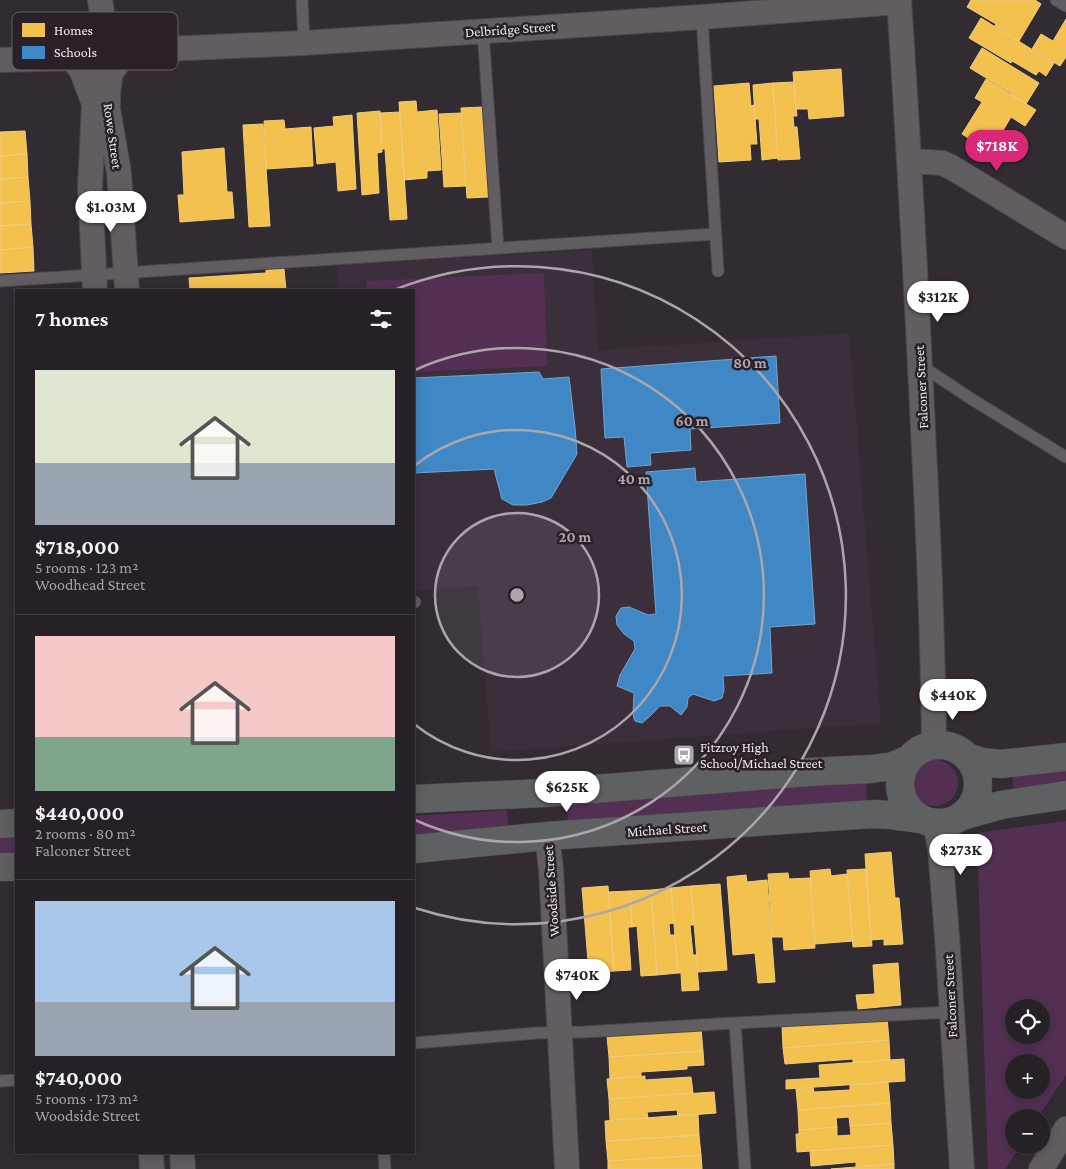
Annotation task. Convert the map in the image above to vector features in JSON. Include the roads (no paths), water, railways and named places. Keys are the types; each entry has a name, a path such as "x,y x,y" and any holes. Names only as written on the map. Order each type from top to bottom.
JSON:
{"street":[{"name":"Delbridge Street","path":"178,49 304,43 702,17 899,1"},
{"name":"Falconer Street","path":"899,1 910,161 920,365 934,745"},
{"name":"Rowe Street","path":"80,70 93,101 94,109 90,188 95,282"},
{"path":"83,70 86,73 99,76 102,70"},
{"name":"Rowe Street","path":"111,70 108,109 119,173 126,282"},
{"path":"910,161 942,163 952,167 1066,237"},
{"path":"1066,757 1001,764 982,762 967,757 952,748 934,745 923,748 909,759 904,765 900,780 901,795 908,809 927,821 940,824 1001,806 1066,795"},
{"path":"962,816 972,805 977,791 977,776 967,757"},
{"path":"415,799 544,793 809,772 871,770 893,766 909,759"},
{"name":"Woodside Street","path":"544,793 551,869 567,1169"},
{"name":"Michael Street","path":"415,850 547,836 873,814 927,821"},
{"name":"Falconer Street","path":"927,821 940,848 962,1169"},
{"path":"0,824 15,823"},
{"path":"0,867 15,867"},
{"path":"1041,1169 1066,1129"},
{"path":"151,1154 152,1169"},
{"path":"182,1154 183,1169"}],"lane":[{"path":"302,0 304,43"},
{"path":"1056,0 1066,6"},
{"path":"702,17 718,271"},
{"path":"483,30 498,248"},
{"path":"0,281 126,282 498,248 715,234"},
{"path":"920,365 1066,457"},
{"path":"415,1043 559,1032 951,1012"},
{"path":"735,1023 745,1169"},
{"path":"0,1081 15,1080"},
{"path":"384,1154 385,1169"}],"place":[{"name":"Fitzroy High School/Michael Street","path":"684,755"}]}
